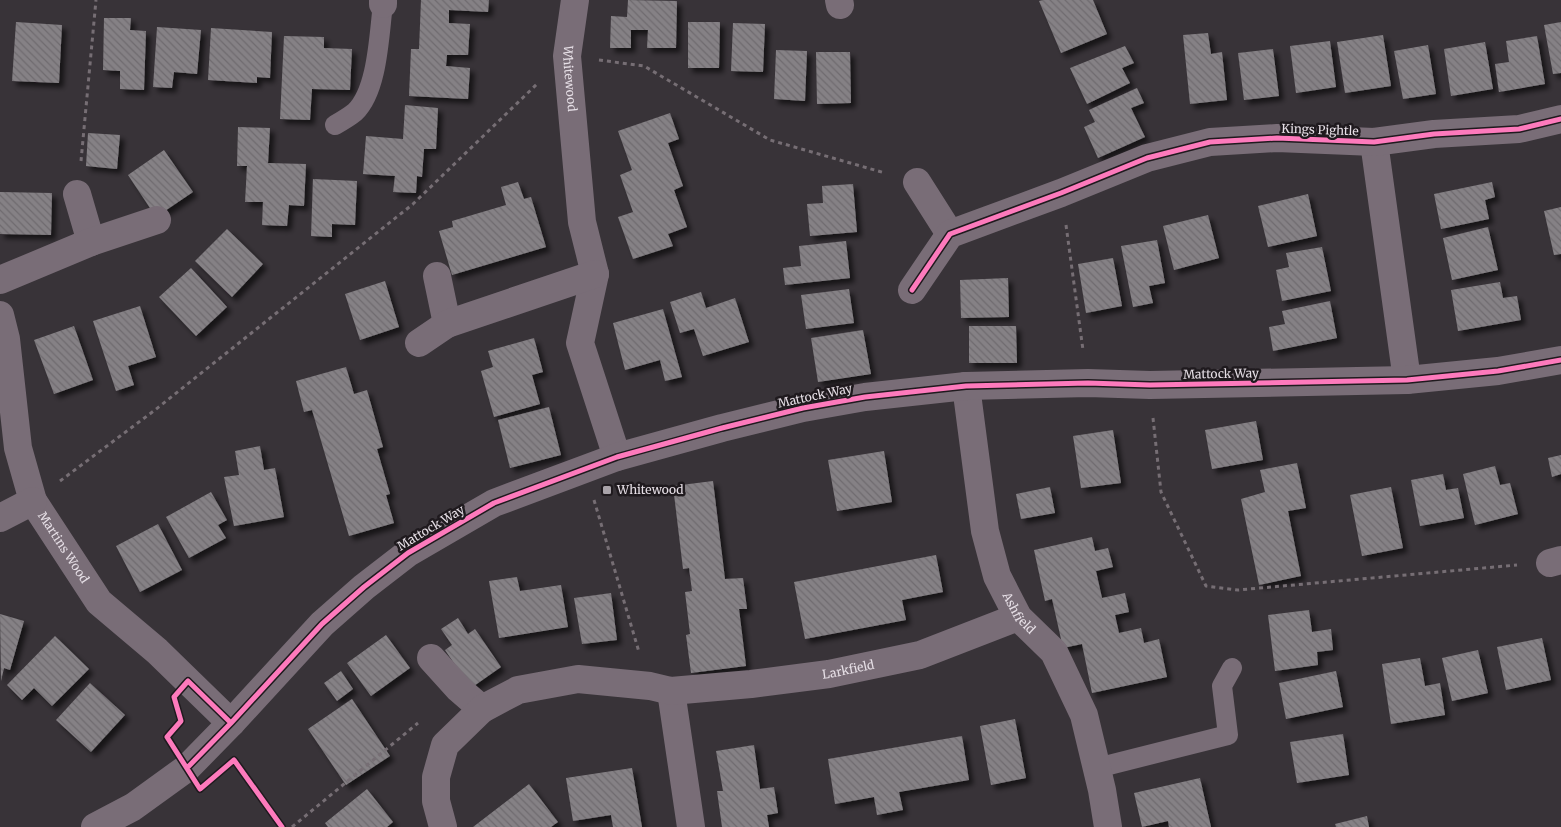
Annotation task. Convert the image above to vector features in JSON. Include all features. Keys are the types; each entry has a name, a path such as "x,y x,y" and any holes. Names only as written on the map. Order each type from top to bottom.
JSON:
{"street":[{"name":"Whitewood","path":"575,0 566,56 582,222 595,274 580,343 617,457"},
{"name":"Kings Pightle","path":"950,234 1061,193 1147,158 1210,142 1278,138 1374,142 1434,134 1519,129 1561,119"},
{"name":"Kings Pightle","path":"1374,142 1407,380"},
{"path":"912,290 950,234 916,182"},
{"path":"77,194 91,242"},
{"path":"0,280 91,242 157,220"},
{"path":"419,343 447,324 595,274"},
{"path":"437,276 447,324"},
{"name":"Martins Wood","path":"0,315 6,339 18,448 33,501 99,602 157,651 231,723"},
{"name":"Mattock Way","path":"95,827 133,807 187,768 322,624 364,587 408,553 494,503 617,457 803,408 865,396 966,386 1088,383 1150,385 1407,380 1498,371 1561,360"},
{"name":"Ashfield","path":"966,386 985,531 997,576 1018,617 1054,652 1084,715 1097,768 1108,827"},
{"path":"0,518 33,501"},
{"name":"Larkfield","path":"443,827 436,801 436,777 445,745 482,709 518,690 578,679 660,689 760,683 829,674 920,655 1018,617"},
{"path":"431,658 482,709"},
{"path":"660,689 690,827"}],"lane":[{"path":"335,125 355,112 368,89 378,51 383,2"},
{"path":"1097,768 1228,735 1222,686 1232,668"}],"path":[{"path":"77,194 96,0"},
{"path":"33,501 156,410 413,204 566,56 644,66 770,140 916,182"},
{"path":"1061,193 1088,383"},
{"path":"1150,385 1161,492 1206,586 1238,590 1556,561"},
{"path":"594,499 660,689"},
{"path":"292,827 421,720"}],"building":[{"path":"421,0 489,0 488,12 449,10 449,23 470,24 468,55 447,55 446,66 470,68 468,99 409,96 411,49 419,49"},
{"path":"628,0 677,1 676,48 647,48 648,30 631,30 631,48 610,48 611,16 627,17"},
{"path":"1093,0 1107,34 1061,53 1039,1"},
{"path":"104,18 131,18 130,30 146,31 144,90 120,89 120,71 103,70"},
{"path":"16,22 62,25 59,83 12,81"},
{"path":"688,22 720,22 719,68 688,68"},
{"path":"1561,22 1561,73 1553,74 1544,25"},
{"path":"733,23 765,24 763,72 731,71"},
{"path":"157,27 201,30 197,74 174,72 172,88 153,87"},
{"path":"211,28 272,32 270,78 257,77 257,83 208,80"},
{"path":"1208,33 1211,54 1222,52 1227,100 1190,104 1183,35"},
{"path":"1383,35 1391,86 1345,93 1337,42"},
{"path":"284,36 324,37 324,48 352,49 350,90 312,89 310,120 280,119"},
{"path":"1537,36 1545,84 1499,92 1495,64 1509,62 1506,41"},
{"path":"1330,41 1336,87 1296,93 1290,46"},
{"path":"1485,42 1493,89 1451,96 1444,49"},
{"path":"1428,45 1436,94 1403,99 1394,51"},
{"path":"1125,46 1134,63 1122,68 1130,83 1087,104 1070,68"},
{"path":"1273,49 1279,96 1244,100 1238,53"},
{"path":"776,50 807,51 805,101 774,99"},
{"path":"816,52 850,52 851,103 817,104"},
{"path":"1137,88 1144,103 1131,108 1145,137 1098,158 1084,127 1095,122 1089,110"},
{"path":"405,105 438,108 436,149 424,149 422,177 417,176 416,193 393,192 395,176 363,174 366,136 403,139"},
{"path":"670,113 679,139 668,143 683,186 674,190 687,227 668,234 673,246 633,259 618,217 633,212 620,175 632,170 618,131"},
{"path":"238,127 270,128 268,163 306,164 304,206 289,205 287,226 262,225 263,202 245,202 247,166 237,166"},
{"path":"88,133 120,135 117,169 86,166"},
{"path":"164,150 193,192 156,217 128,175"},
{"path":"313,179 357,181 355,225 332,224 332,237 311,236"},
{"path":"518,182 524,199 531,197 546,247 452,275 439,231 453,227 452,221 506,205 501,187"},
{"path":"1492,182 1495,197 1485,200 1489,219 1441,229 1434,194"},
{"path":"853,184 857,232 810,236 807,204 823,203 822,186"},
{"path":"0,192 52,193 51,235 0,234"},
{"path":"1308,194 1317,236 1268,247 1258,206"},
{"path":"1561,207 1561,254 1554,255 1544,211"},
{"path":"1208,215 1219,258 1174,270 1163,226"},
{"path":"1488,227 1498,270 1452,280 1443,238"},
{"path":"227,229 263,264 232,297 195,261"},
{"path":"1157,240 1165,283 1149,286 1153,303 1133,307 1121,246"},
{"path":"846,241 850,278 785,285 783,268 801,266 799,246"},
{"path":"1322,247 1331,291 1282,301 1276,270 1289,267 1286,253"},
{"path":"1113,258 1122,306 1086,313 1078,264"},
{"path":"191,268 227,307 196,336 159,297"},
{"path":"1008,278 1009,317 961,318 960,280"},
{"path":"385,281 399,327 360,340 345,294"},
{"path":"1500,282 1503,298 1517,296 1521,320 1458,331 1451,290"},
{"path":"849,289 854,323 806,329 801,295"},
{"path":"701,292 706,308 735,298 749,342 703,356 694,329 680,333 670,302"},
{"path":"1330,301 1337,338 1273,351 1269,327 1285,324 1282,311"},
{"path":"140,306 156,357 128,366 134,385 116,391 93,321"},
{"path":"663,309 682,377 665,381 660,360 625,370 613,323"},
{"path":"74,326 93,380 54,394 34,340"},
{"path":"969,326 1016,326 1017,363 969,363"},
{"path":"863,330 871,374 818,382 811,338"},
{"path":"534,338 543,372 532,375 540,404 494,417 481,371 493,367 488,351"},
{"path":"346,367 354,394 367,390 383,447 377,449 390,494 386,495 394,523 349,536 312,410 304,412 296,381"},
{"path":"549,407 561,455 510,468 498,420"},
{"path":"1256,421 1263,460 1212,469 1205,430"},
{"path":"1113,430 1121,483 1081,488 1073,436"},
{"path":"260,446 264,470 275,468 284,517 234,526 224,477 239,475 235,451"},
{"path":"884,451 892,502 837,511 828,460"},
{"path":"1561,455 1561,474 1552,477 1548,458"},
{"path":"1297,463 1306,508 1288,511 1301,576 1259,585 1241,499 1265,492 1260,470"},
{"path":"1495,466 1500,485 1510,483 1518,514 1475,525 1463,474"},
{"path":"1443,474 1446,490 1458,488 1464,518 1420,526 1411,480"},
{"path":"713,481 725,579 743,578 747,609 739,609 746,666 691,673 686,635 690,634 685,592 692,591 689,568 683,569 673,486"},
{"path":"1050,487 1055,513 1021,519 1016,494"},
{"path":"1391,487 1403,548 1362,556 1350,495"},
{"path":"211,492 227,520 218,525 226,538 189,558 166,517"},
{"path":"158,524 182,570 140,592 116,546"},
{"path":"1092,537 1095,551 1108,548 1113,567 1096,571 1102,598 1125,593 1129,612 1115,615 1119,633 1141,628 1144,643 1159,639 1167,677 1092,693 1082,644 1063,648 1052,599 1045,601 1034,550"},
{"path":"936,555 943,592 902,600 906,620 805,639 794,582"},
{"path":"517,577 520,591 561,585 568,627 499,638 489,581"},
{"path":"611,593 617,640 582,644 574,598"},
{"path":"1309,610 1312,632 1331,629 1333,650 1317,652 1318,665 1275,671 1268,615"},
{"path":"0,614 24,621 10,670 4,668 1,681"},
{"path":"458,618 468,634 475,629 501,667 471,688 445,650 452,645 441,629"},
{"path":"386,635 410,668 371,696 347,663"},
{"path":"55,636 89,669 52,706 34,688 22,700 7,685"},
{"path":"1542,638 1551,680 1506,690 1497,647"},
{"path":"1478,650 1488,693 1452,701 1442,658"},
{"path":"1420,658 1425,686 1440,683 1445,715 1391,724 1382,664"},
{"path":"341,671 353,689 337,701 324,683"},
{"path":"1336,671 1343,707 1286,719 1279,683"},
{"path":"90,683 125,715 91,752 56,720"},
{"path":"352,699 390,756 346,785 308,729"},
{"path":"1015,719 1026,778 991,785 980,726"},
{"path":"1343,734 1349,775 1297,783 1290,742"},
{"path":"962,736 969,780 899,792 903,810 877,815 874,797 835,804 828,759"},
{"path":"754,745 760,789 774,787 778,813 767,815 769,827 722,827 717,791 723,791 716,751"},
{"path":"632,768 642,827 613,827 611,815 573,821 566,778"},
{"path":"1200,778 1211,827 1169,827 1168,821 1142,827 1134,793"},
{"path":"529,784 558,822 551,827 473,827"},
{"path":"367,789 393,822 387,827 328,827 325,823"},
{"path":"1367,816 1369,827 1336,827 1335,824"}],"cycle path":[{"path":"912,290 950,234 1061,193 1147,158 1210,142 1277,138 1374,142 1434,134 1519,129 1561,119"},
{"path":"187,768 322,624 364,587 408,553 494,503 617,457 803,408 865,397 966,386 1088,383 1150,385 1407,380 1498,371 1561,360"},
{"path":"231,723 188,681 174,697 181,721 167,737 200,789 234,760 282,827"}],"place":[{"name":"Whitewood","path":"607,490"}]}
